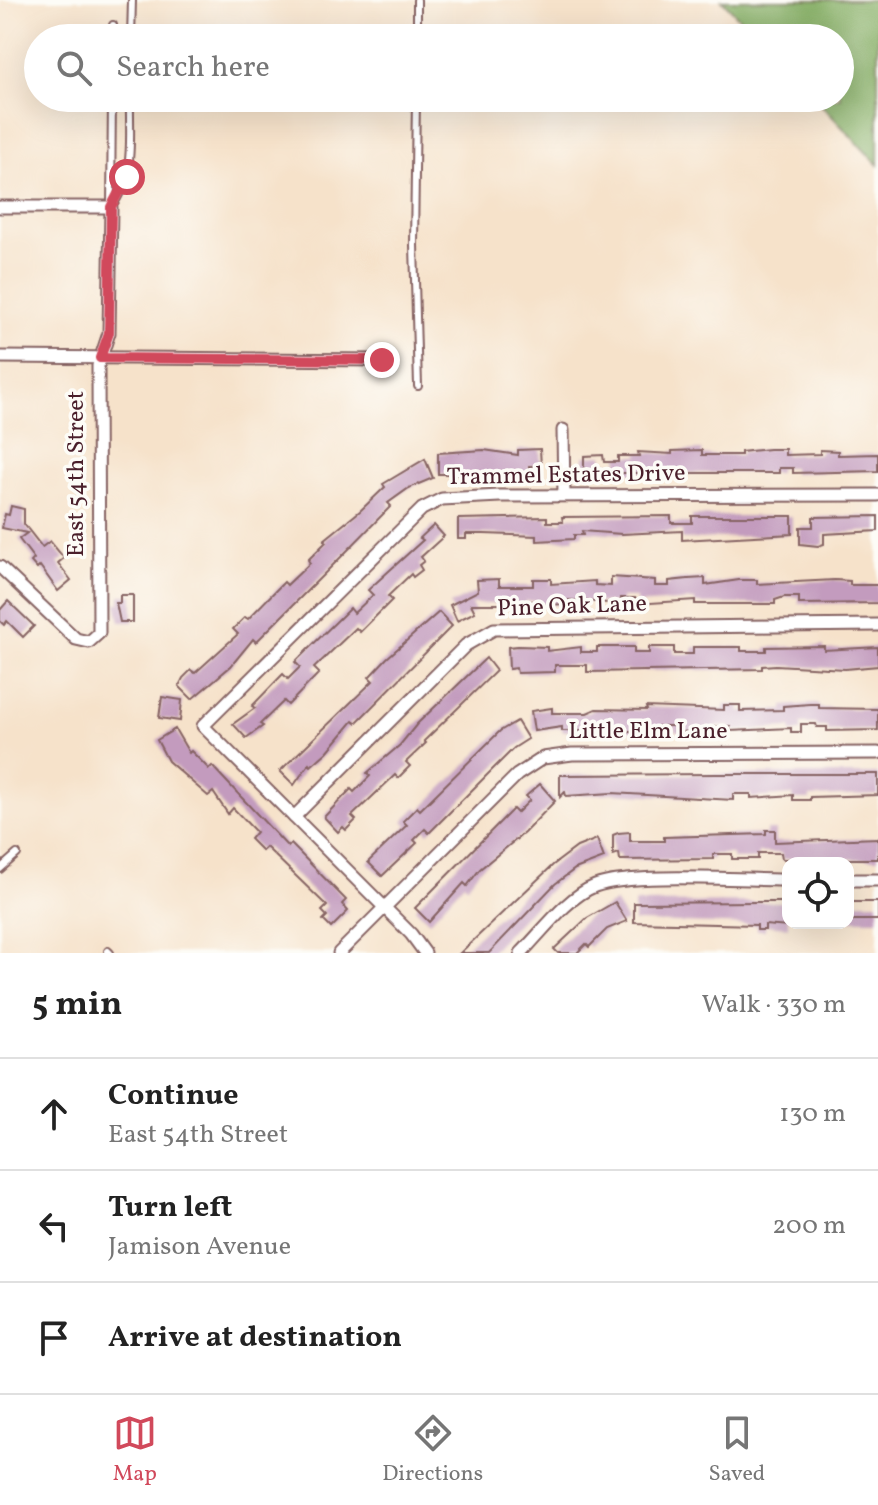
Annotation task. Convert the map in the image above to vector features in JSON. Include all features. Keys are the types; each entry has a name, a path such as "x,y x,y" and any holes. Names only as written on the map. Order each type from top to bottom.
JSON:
{"street":[{"path":"0,207 111,207"},
{"name":"East 54th Street","path":"0,567 76,639 89,642 99,633 100,358 109,333 111,207"},
{"path":"0,357 382,360"},
{"path":"563,430 564,495"},
{"name":"Trammel Estates Drive","path":"294,817 203,726 428,505 450,498 564,495 878,495"},
{"name":"Pine Oak Lane","path":"294,817 466,645 494,629 878,625"},
{"name":"Little Elm Lane","path":"339,953 517,775 543,758 572,754 878,753"},
{"path":"294,817 411,934 425,953"},
{"path":"521,953 581,893 595,886 656,880 782,880"},
{"path":"854,880 878,880"}],"lane":[{"path":"131,24 132,0"},
{"path":"417,0 417,24"},
{"name":"East 54th Street","path":"111,207 112,112"},
{"path":"111,207 129,172 130,112"},
{"path":"416,112 414,245 418,386"},
{"path":"0,869 17,854"}],"green space":[{"path":"722,0 878,0 878,165 828,112 854,112 854,24 745,24"}],"building":[{"path":"540,449 541,466 529,466 529,474 438,474 438,453 484,450 518,455 518,450"},
{"path":"785,449 785,455 820,454 820,450 838,451 838,455 878,454 878,471 793,473 793,468 779,468 779,473 584,473 584,456 603,455 604,462 618,462 618,456 639,456 638,452 672,454 672,451 702,450 702,455 741,455 741,452"},
{"path":"425,459 433,478 409,488 388,503 391,506 256,642 253,639 231,666 192,699 179,686 191,670 195,673 238,634 233,629 245,617 248,619 284,582 287,585 310,563 308,560 326,542 324,540 360,511 385,487 383,484"},
{"path":"11,506 24,509 24,524 42,547 50,541 64,558 58,563 71,580 58,591 40,566 37,569 31,562 34,559 19,539 27,533 2,528 5,514 9,515"},
{"path":"671,516 671,523 692,523 692,516 792,516 792,534 682,540 682,531 622,534 582,531 583,535 574,535 574,539 537,541 537,536 466,534 466,539 458,539 458,519 547,517 547,522 563,522 562,517"},
{"path":"878,516 878,531 824,534 824,544 800,544 800,527 813,527 813,517"},
{"path":"434,525 444,536 421,557 424,561 419,565 422,570 413,577 411,574 388,596 392,600 360,632 356,628 314,668 319,673 288,705 284,701 260,724 263,726 246,738 233,724 255,708 252,706 283,674 288,679 300,667 295,662 350,608 354,613 373,595 368,590 423,540 420,538"},
{"path":"611,577 655,580 655,586 669,586 669,581 705,578 705,585 739,580 757,580 757,584 850,581 850,585 878,585 878,603 799,604 799,597 784,597 775,600 775,604 695,604 695,600 636,604 636,598 621,598 621,604 569,600 569,604 540,605 540,601 526,601 526,604 471,604 475,612 457,621 450,605 478,591 477,580 499,579 499,586 533,586 533,579 551,579 551,584 595,581 595,585 611,586"},
{"path":"120,595 133,595 133,622 120,622 116,603 120,603"},
{"path":"8,601 34,626 23,637 7,621 4,625 0,621 0,610"},
{"path":"439,612 452,626 356,723 353,721 327,752 311,766 309,764 294,785 280,771 373,681 369,677 387,658"},
{"path":"824,646 824,650 878,647 878,666 845,669 776,665 762,666 762,669 587,672 587,665 555,665 555,672 517,673 516,668 509,669 508,647 547,647 547,651 581,647 581,652 597,652 597,647 634,647 634,653 649,653 649,647 674,647 674,654 693,654 693,647 741,647 741,651 766,651 766,647"},
{"path":"486,658 496,671 424,741 426,743 406,762 410,766 398,778 395,775 352,816 356,820 346,830 343,827 338,832 324,817 351,789 354,792 370,776 367,773 400,745 417,724"},
{"path":"162,697 182,700 180,721 159,718"},
{"path":"819,704 819,708 878,709 878,730 827,731 827,727 817,727 816,724 801,724 801,732 791,732 791,728 730,731 730,726 714,727 714,731 675,732 674,726 659,726 660,731 562,731 562,727 534,731 531,711 552,708 552,713 587,713 596,709 647,710 646,707 724,710 724,705 740,705 740,711 783,710 783,706"},
{"path":"517,721 528,739 514,748 429,833 425,829 414,840 417,843 382,876 368,862 407,825 403,821 417,807 420,810 500,731"},
{"path":"175,729 189,753 191,751 209,769 212,766 288,847 291,844 346,900 342,904 348,911 331,928 323,920 327,916 322,911 327,906 266,847 262,851 250,839 256,832 233,808 228,814 213,792 208,796 168,761 157,740"},
{"path":"878,774 878,795 810,797 810,800 793,800 793,795 751,798 751,794 733,794 733,800 612,793 566,796 565,792 560,797 560,775"},
{"path":"540,784 555,801 524,833 480,869 467,886 464,883 429,922 415,908 513,809 517,813 530,800 526,796"},
{"path":"766,830 775,830 775,842 878,838 878,859 782,859 781,853 758,853 758,859 732,859 732,854 713,854 713,859 620,860 619,853 613,855 613,835 618,833 630,832 630,841 766,834"},
{"path":"597,839 604,858 575,869 555,884 489,953 460,953 553,865 577,847"},
{"path":"615,902 627,921 607,929 589,947 586,944 577,953 558,953 554,949 587,918"},
{"path":"782,902 782,926 765,925 765,930 757,930 757,925 634,922 634,903"},
{"path":"854,902 878,902 878,920 854,920"}],"route":[{"path":"127,177 111,207 109,333 100,358 382,360"}]}
